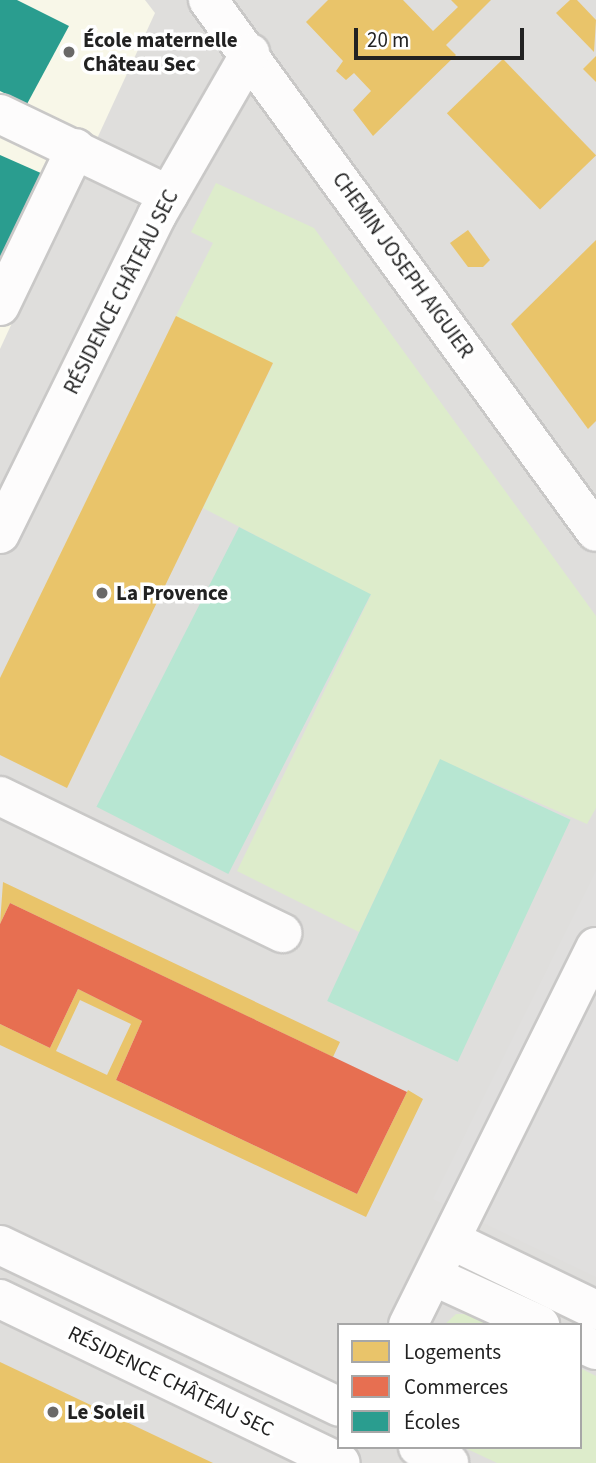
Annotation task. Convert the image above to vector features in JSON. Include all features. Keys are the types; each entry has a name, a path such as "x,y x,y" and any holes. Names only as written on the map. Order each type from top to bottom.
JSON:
{"street":[{"name":"CHEMIN JOSEPH AIGUIER","path":"208,0 250,53 596,532"},
{"name":"RÉSIDENCE CHÂTEAU SEC","path":"0,534 169,195 250,53"},
{"path":"0,114 76,148 169,195"},
{"path":"0,306 76,148"},
{"path":"0,796 282,933"},
{"path":"409,1323 596,947"},
{"path":"452,1240 596,1310"},
{"path":"0,1245 337,1406"},
{"path":"433,1276 536,1323"},
{"name":"RÉSIDENCE CHÂTEAU SEC","path":"0,1298 342,1457"},
{"path":"422,1449 449,1463"}],"shaded area":[{"path":"0,0 596,0 596,1463 0,1463"},
{"path":"0,0 145,0 155,13 0,349"},
{"path":"596,871 596,1277 433,1199"}],"green space":[{"path":"216,183 314,228 596,616 596,808 587,824 440,760 359,932 237,871 371,595 203,508 273,364 176,316 213,243 191,232"},
{"path":"239,527 371,594 228,874 96,807"},
{"path":"440,759 571,820 458,1062 327,1001"},
{"path":"456,1314 470,1314 487,1323 446,1323"},
{"path":"582,1369 596,1376 596,1463 497,1463 467,1449 582,1449"}],"building: Logements":[{"path":"328,0 403,0 433,31 458,7 451,0 491,0 446,45 456,55 373,136 353,110 371,91 354,73 346,80 336,71 343,61 306,22"},
{"path":"570,0 577,0 596,20 594,52 556,13"},
{"path":"596,56 596,82 583,69"},
{"path":"503,59 596,155 540,210 447,113"},
{"path":"468,230 490,260 483,267 468,267 450,243"},
{"path":"596,240 596,421 588,429 511,324"},
{"name":"La Provence","path":"176,316 273,363 67,788 0,755 0,678"},
{"path":"3,882 340,1042 333,1057 10,903 0,924"},
{"path":"78,989 142,1021 116,1080 357,1194 408,1090 423,1099 366,1217 0,1045 0,1024 50,1048","holes":["80,1000 131,1024 107,1075 56,1051"]},
{"name":"Le Soleil","path":"0,1362 213,1463 0,1463"}],"building: Commerces":[{"path":"10,903 407,1092 357,1194 116,1080 142,1021 78,989 50,1048 0,1024 0,924"}],"building: Écoles":[{"path":"0,0 17,0 69,26 27,104 0,91"},
{"path":"0,155 43,174 0,262"}],"place":[{"name":"École maternelle Château Sec","path":"69,52"},
{"name":"La Provence","path":"102,593"},
{"name":"Le Soleil","path":"53,1412"}]}
